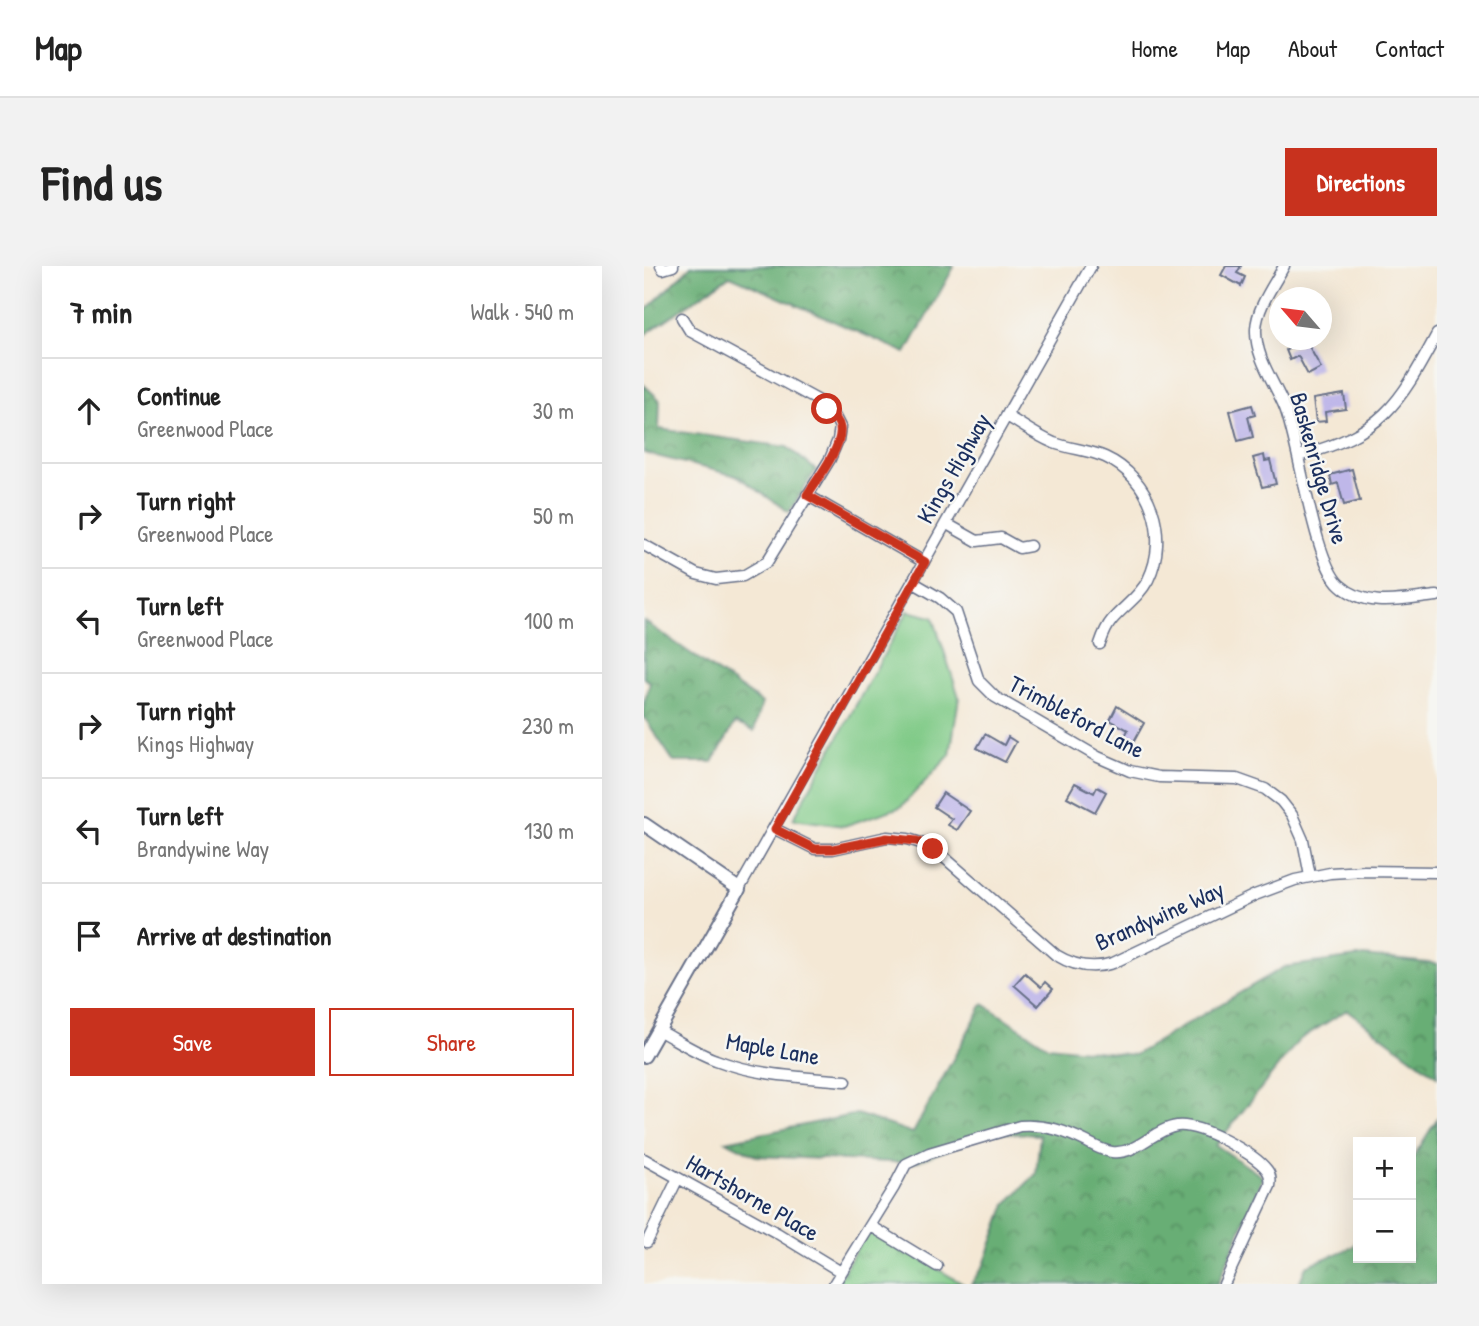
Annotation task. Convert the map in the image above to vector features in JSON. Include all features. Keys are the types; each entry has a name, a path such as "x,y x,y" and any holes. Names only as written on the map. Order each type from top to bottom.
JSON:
{"main road":[{"path":"644,824 739,889"},
{"name":"Kings Highway","path":"644,1056 739,889"}],"street":[{"path":"661,266 663,269 673,266"},
{"name":"Kings Highway","path":"739,889 1091,266"},
{"name":"Baskenridge Drive","path":"1284,266 1258,319 1256,340 1260,355 1284,405 1324,562 1340,586 1364,599 1379,602 1437,596"},
{"path":"644,545 705,577 736,578 767,562 830,459 838,440 840,428 835,417 819,401 690,331 682,318"},
{"path":"1299,456 1348,440 1381,418 1408,387 1437,334"},
{"path":"1007,416 1054,443 1096,453 1113,461 1134,478 1148,498 1158,537 1152,570 1138,595 1110,622 1100,644"},
{"path":"807,495 925,562"},
{"path":"947,524 977,541 1001,538 1019,548 1030,546"},
{"name":"Trimbleford Lane","path":"914,583 940,597 956,612 979,681 995,697 1098,757 1130,771 1159,777 1237,779 1265,789 1281,801 1292,815 1303,840 1310,876"},
{"name":"Brandywine Way","path":"775,829 808,847 821,850 887,838 908,839 925,844 945,858 1056,955 1068,962 1089,967 1113,963 1255,895 1310,876 1364,871 1437,872"},
{"name":"Maple Lane","path":"658,1030 730,1065 782,1076 846,1081"},
{"path":"834,1284 906,1164 929,1153 1020,1126 1046,1126 1105,1151 1119,1152 1169,1128 1193,1127 1218,1138 1262,1164 1270,1176 1268,1192 1224,1284"},
{"name":"Hartshorne Place","path":"644,1159 841,1272"},
{"path":"647,1242 678,1178"},
{"path":"871,1226 937,1266"}],"green space":[{"path":"691,266 954,267 906,353 730,276 644,335 644,312"},
{"path":"644,385 660,400 659,429 787,447 816,470 789,512 737,476 644,453"},
{"path":"908,611 933,617 959,697 950,755 901,807 844,826 793,819"},
{"path":"644,621 762,703 754,731 735,723 713,762 674,762 644,717 644,704 650,682 644,678"},
{"path":"1364,956 1437,964 1437,1076 1347,1010 1299,1040 1216,1145 1263,1177 1218,1284 971,1284 984,1265 1006,1204 1036,1174 1040,1135 992,1132 913,1163 756,1156 726,1141 857,1114 913,1133 983,1004 1048,1046 1134,1055 1284,967"},
{"path":"1437,1119 1437,1284 1299,1284 1306,1266 1353,1247 1353,1263 1416,1263 1416,1153"},
{"path":"869,1228 963,1284 836,1284"}],"building":[{"path":"1226,266 1241,266 1237,273 1245,277 1241,286 1221,275"},
{"path":"1286,350 1311,350 1321,368 1308,375 1298,356 1290,360"},
{"path":"1344,394 1346,409 1325,412 1326,421 1316,422 1313,399"},
{"path":"1252,405 1255,415 1248,417 1253,437 1238,441 1230,411"},
{"path":"1264,455 1265,461 1270,460 1276,484 1262,487 1253,458"},
{"path":"1352,469 1360,501 1344,505 1338,483 1332,485 1330,475"},
{"path":"1117,706 1144,723 1133,743 1124,738 1128,730 1110,720"},
{"path":"985,734 1004,745 1008,737 1016,742 1005,762 977,748"},
{"path":"1075,783 1094,793 1097,787 1106,792 1095,812 1067,797"},
{"path":"943,793 970,811 957,830 948,825 952,819 934,807"},
{"path":"1025,973 1041,987 1045,982 1053,989 1038,1006 1014,985"}],"route":[{"path":"827,409 840,428 838,440 830,459 807,495 925,562 775,829 808,847 821,850 887,838 917,841 933,849"}]}
